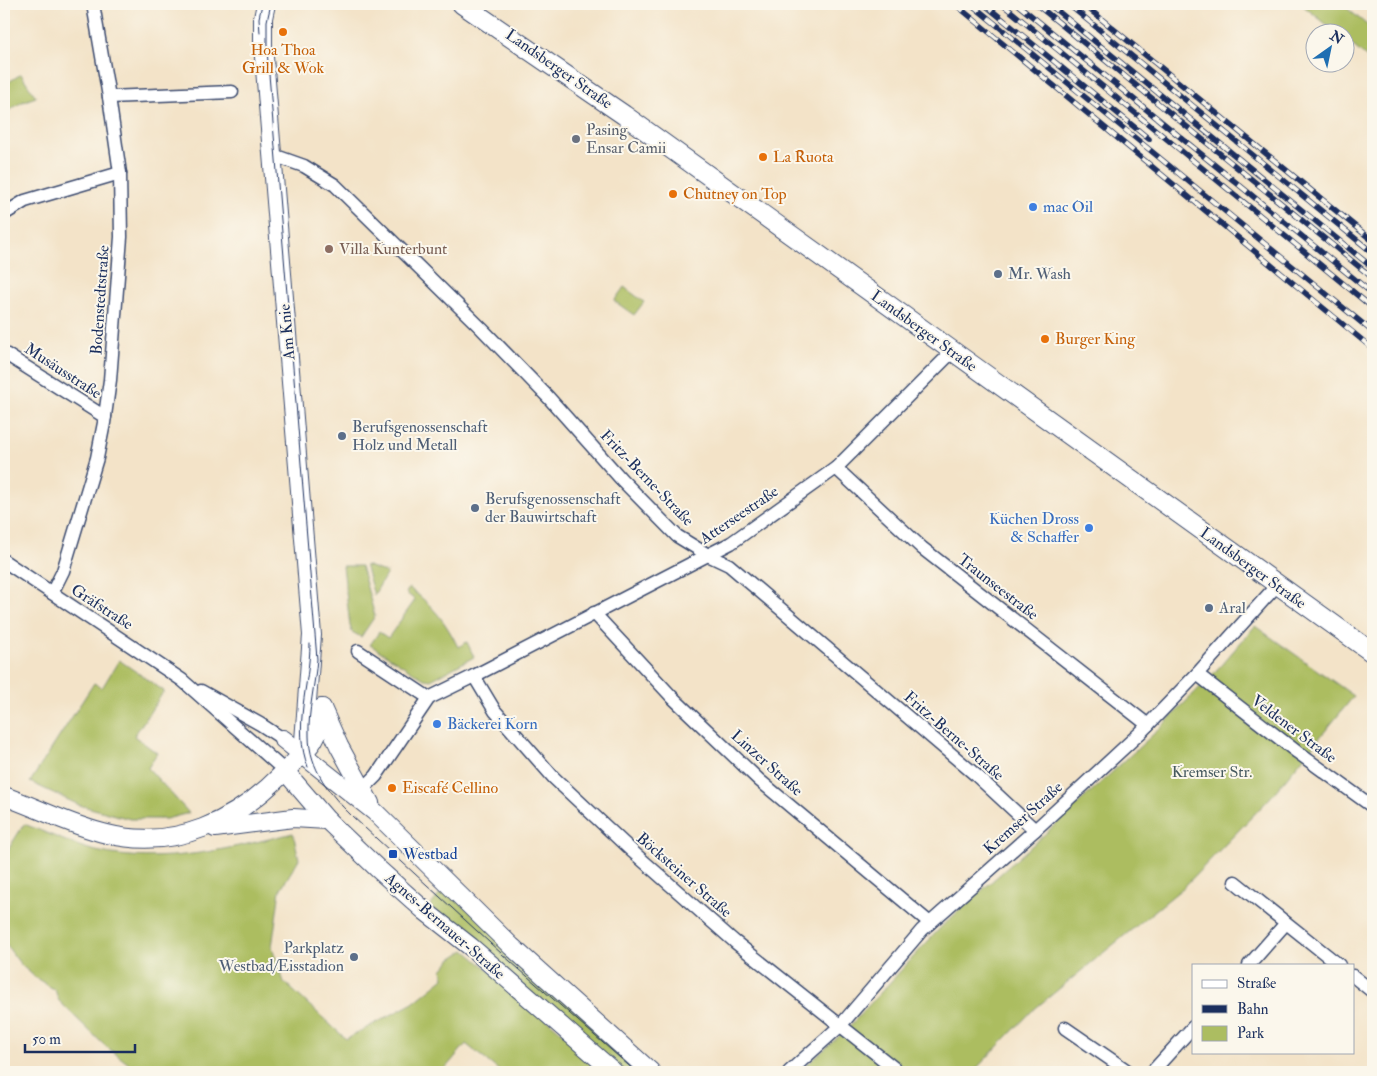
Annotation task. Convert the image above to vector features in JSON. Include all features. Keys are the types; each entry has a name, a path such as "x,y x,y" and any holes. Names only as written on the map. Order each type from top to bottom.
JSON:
{"main road":[{"name":"Am Knie","path":"266,4 263,18 263,45 312,635 309,758"},
{"name":"Landsberger Straße","path":"468,6 624,115 1373,654"},
{"name":"Am Knie","path":"310,660 322,708 339,746"},
{"path":"4,796 115,836 154,839 190,833 203,829 240,810 285,772 309,758 312,744 319,730 322,708"},
{"path":"283,739 285,772"},
{"name":"Agnes-Bernauer-Straße","path":"283,739 375,812 511,946 651,1072"},
{"name":"Agnes-Bernauer-Straße","path":"339,746 375,812"},
{"name":"Agnes-Bernauer-Straße","path":"285,772 327,820 425,911 470,947 614,1072"},
{"path":"203,829 293,818 327,820"}],"street":[{"name":"Bodenstedtstraße","path":"52,593 63,571 97,458 105,417 110,380 121,236 120,173 93,4"},
{"path":"109,96 232,92"},
{"name":"Fritz-Berne-Straße","path":"273,155 304,166 335,185 482,329 560,410 622,480 677,536 708,556 729,565 977,776 1034,830"},
{"path":"4,214 25,201 120,173"},
{"name":"Atterseestraße","path":"361,787 369,783 376,776 429,698 731,543 836,468 952,352"},
{"name":"Musäusstraße","path":"4,353 105,417"},
{"name":"Traunseestraße","path":"836,468 922,548 1148,725"},
{"name":"Gräfstraße","path":"4,561 182,680 283,739"},
{"name":"Kremser Straße","path":"789,1072 840,1026 930,922 1148,725 1197,674 1277,584"},
{"name":"Linzer Straße","path":"594,613 672,697 759,780 930,922"},
{"path":"358,651 429,698"},
{"name":"Veldener Straße","path":"1197,674 1296,752 1373,807"},
{"name":"Böcksteiner Straße","path":"474,676 495,711 558,782 633,852 728,935 899,1072"},
{"name":"Gräfstraße","path":"182,680 285,772"},
{"path":"1235,882 1338,964"},
{"path":"1250,964 1286,923"},
{"path":"1354,977 1373,992"},
{"path":"1065,1028 1129,1072"},
{"path":"1152,1072 1192,1028"}],"green space":[{"path":"1301,4 1342,4 1373,30 1373,63 1354,47 1354,22 1324,22"},
{"path":"21,74 36,97 22,102 4,114 4,85"},
{"path":"624,287 644,302 634,315 614,301"},
{"path":"365,565 387,573 374,595"},
{"path":"343,566 361,566 375,616 361,637 352,632 350,626"},
{"path":"409,588 425,600 438,614 449,629 458,647 467,642 474,657 431,680 424,679 370,645 379,632 388,638 415,600 406,593"},
{"name":"Kremser Str.","path":"1255,626 1354,696 1270,798 1184,887 1032,1011 973,1072 799,1072 846,1030 942,926 1160,728 1215,672"},
{"path":"119,660 164,691 134,736 157,753 148,768 189,813 166,819 130,819 79,805 30,782 94,683 102,688"},
{"path":"24,824 96,851 146,857 195,854 220,850 293,833 299,859 280,890 272,947 284,982 346,1039 413,1003 444,978 442,970 451,959 465,950 609,1072 501,1072 466,1044 443,1071 445,1072 139,1072 103,1044 59,1001 55,990 36,978 21,965 4,942 4,856"},
{"path":"445,888 643,1072 622,1072 429,907"}],"tram line":[{"path":"260,33 259,18 262,4"},
{"path":"271,4 267,21 267,50 317,659 309,727 310,748 313,759 322,780 352,816 502,954 636,1072"},
{"path":"308,767 303,752 302,721 310,644"}],"railway":[{"path":"955,4 1373,349"},
{"path":"971,4 1373,332"},
{"path":"984,4 1149,139"},
{"path":"1002,4 1373,308"},
{"path":"1017,4 1373,294"},
{"path":"1036,4 1373,278"},
{"path":"1049,4 1373,268"},
{"path":"1068,4 1373,253"},
{"path":"1083,4 1373,241"}],"place":[{"name":"Hoa Thoa Grill & Wok","path":"283,32"},
{"name":"Pasing Ensar Camii","path":"576,139"},
{"name":"La Ruota","path":"763,157"},
{"name":"Chutney on Top","path":"673,194"},
{"name":"mac Oil","path":"1033,207"},
{"name":"Villa Kunterbunt","path":"329,249"},
{"name":"Mr. Wash","path":"998,274"},
{"name":"Burger King","path":"1045,339"},
{"name":"Berufsgenossenschaft Holz und Metall","path":"342,436"},
{"name":"Berufsgenossenschaft der Bauwirtschaft","path":"475,508"},
{"name":"Küchen Dross & Schaffer","path":"1089,528"},
{"name":"Aral","path":"1209,608"},
{"name":"Bäckerei Korn","path":"437,724"},
{"name":"Eiscafé Cellino","path":"392,788"},
{"name":"Westbad","path":"393,854"},
{"name":"Parkplatz Westbad/Eisstadion","path":"354,957"}]}
